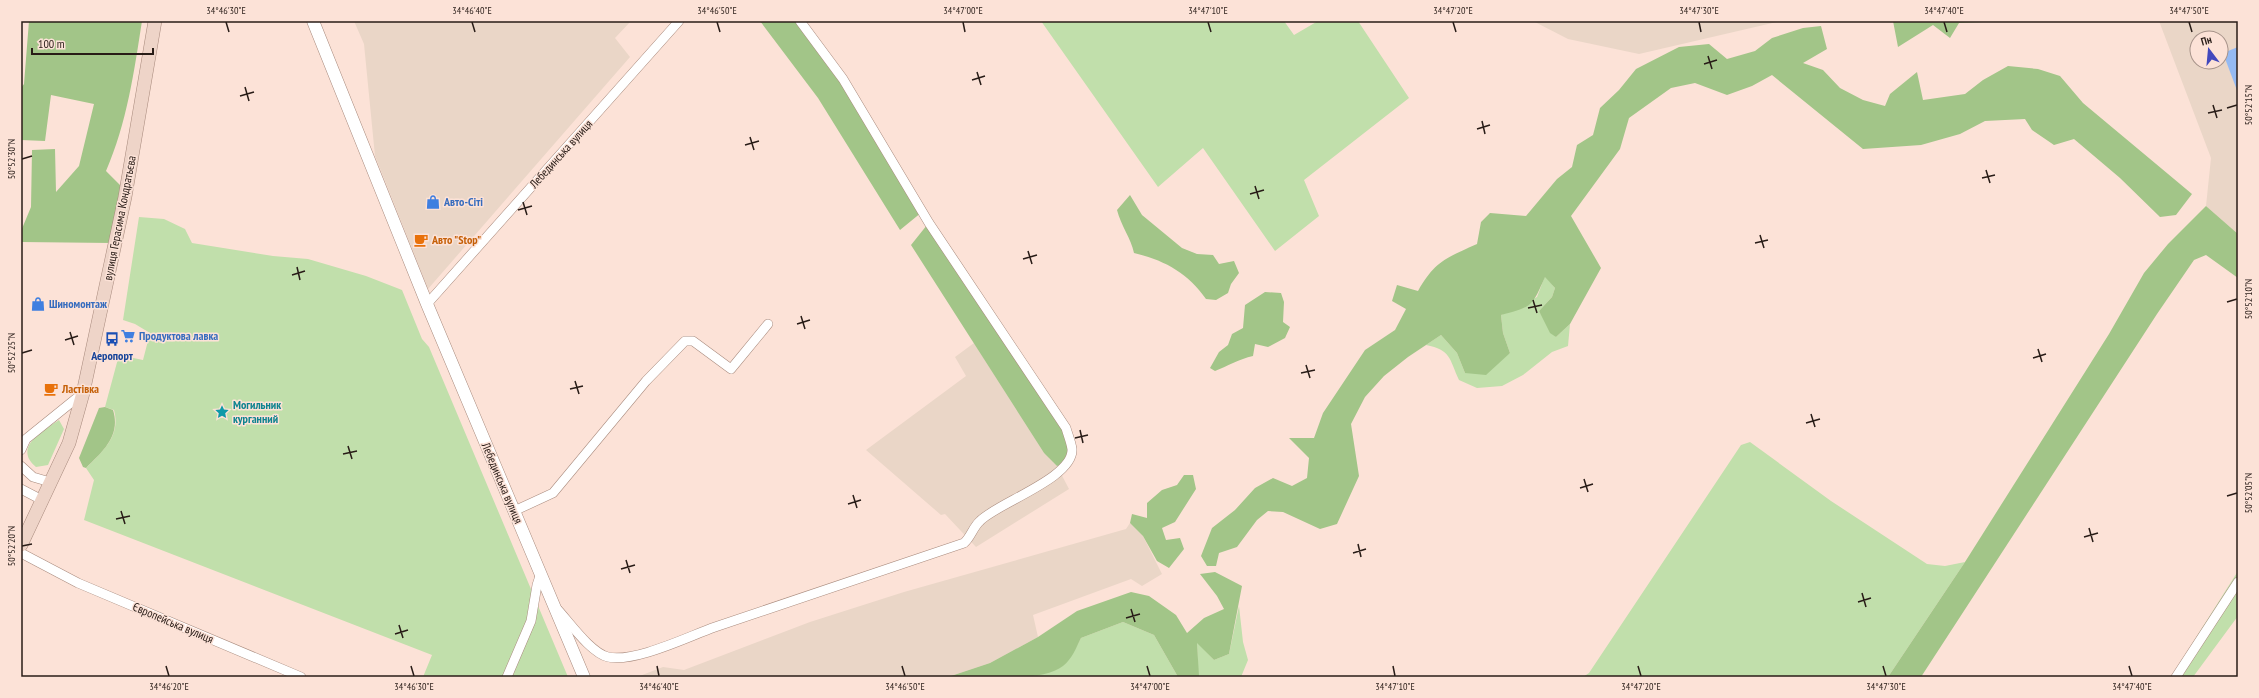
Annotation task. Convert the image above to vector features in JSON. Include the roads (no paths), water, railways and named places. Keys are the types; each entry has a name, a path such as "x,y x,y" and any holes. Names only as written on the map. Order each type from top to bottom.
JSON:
{"main road":[{"name":"вулиця Герасима Кондратьєва","path":"21,545 68,443 83,393 125,197 154,21"}],"street":[{"name":"Лебединська вулиця","path":"313,21 427,304 584,677"},
{"name":"Лебединська вулиця","path":"427,304 679,21"},
{"path":"554,606 583,638 598,652 608,657 625,658 648,652 964,544 980,520 1060,471 1069,461 1072,450 1066,428 929,223 843,79 800,21"},
{"path":"514,511 553,493 646,381 685,341 693,341 731,369 768,324"},
{"path":"21,450 26,439 83,393"},
{"path":"21,466 33,477 50,482"},
{"path":"21,489 42,500"},
{"name":"Європейська вулиця","path":"21,553 78,583 301,677"},
{"path":"507,677 530,621 536,585 541,573"},
{"path":"2176,677 2238,582"}],"water":[{"path":"2238,47 2238,93 2229,69 2229,51"}],"place":[{"name":"Авто-Сіті","path":"433,202"},
{"name":"Авто \"Stop\"","path":"421,240"},
{"name":"Шиномонтаж","path":"38,304"},
{"name":"Продуктова лавка","path":"128,336"},
{"name":"Аеропорт","path":"112,339"},
{"name":"Ластівка","path":"51,389"},
{"name":"Могильник курганний","path":"222,412"}]}
